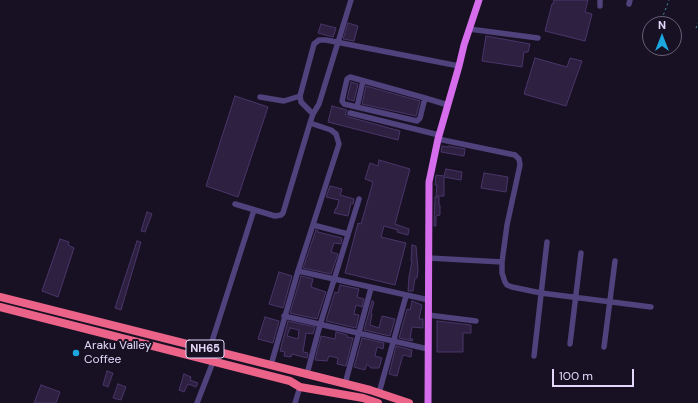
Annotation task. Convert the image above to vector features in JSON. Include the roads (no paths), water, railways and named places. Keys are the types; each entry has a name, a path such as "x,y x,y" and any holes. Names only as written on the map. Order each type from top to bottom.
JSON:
{"highway":[{"name":"NH65","path":"0,297 307,374 379,393 409,403"},
{"name":"NH65","path":"0,307 290,381 300,387 363,398 378,403"}],"main road":[{"path":"428,403 429,182 439,137 460,66 464,44 479,0"}],"street":[{"path":"235,204 275,216 283,213 313,114 320,104 351,0"},
{"path":"470,29 538,38"},
{"path":"313,114 301,102 300,96 315,42 322,40 460,66"},
{"path":"425,98 420,118 417,121 342,103 347,79 350,78 448,104"},
{"path":"357,107 363,81"},
{"path":"260,97 284,101 300,96"},
{"path":"350,113 514,155 519,159 520,165 507,225 502,262 503,278 507,285 541,293 651,307"},
{"path":"271,366 284,316 339,144 336,134 331,130 310,124"},
{"path":"307,374 320,325 359,199"},
{"path":"197,403 209,361 209,350 254,210"},
{"path":"313,225 348,234"},
{"path":"534,356 547,242"},
{"path":"570,344 581,253"},
{"path":"429,258 502,262"},
{"path":"604,347 615,260"},
{"path":"298,271 429,300"},
{"path":"345,384 371,288"},
{"path":"379,393 406,296"},
{"path":"428,315 476,321"},
{"path":"284,316 428,349"},
{"path":"295,403 300,387"}],"place":[{"name":"Araku Valley Coffee","path":"76,353"}]}
